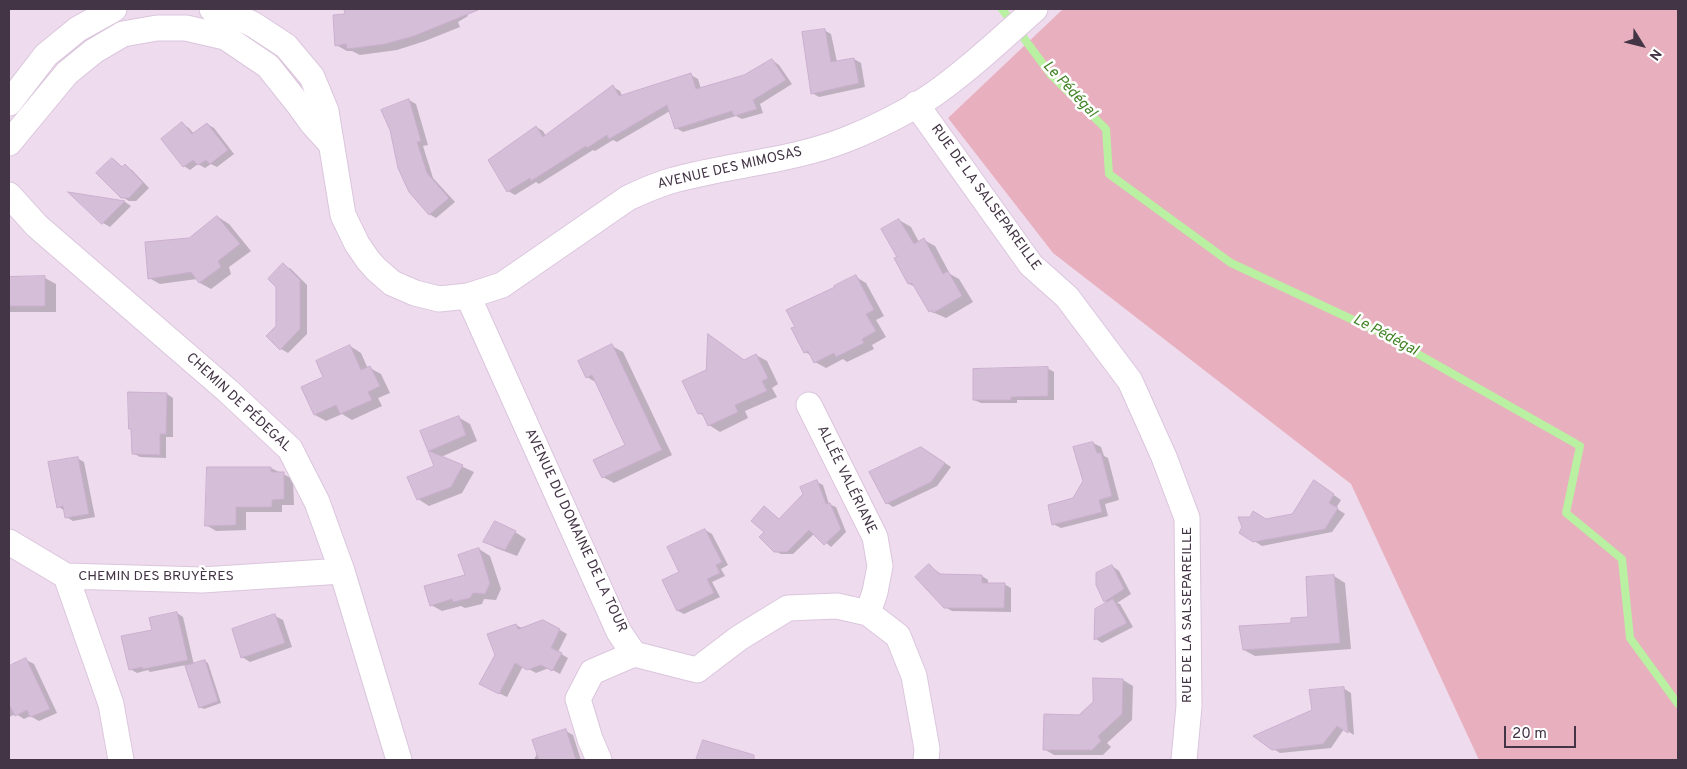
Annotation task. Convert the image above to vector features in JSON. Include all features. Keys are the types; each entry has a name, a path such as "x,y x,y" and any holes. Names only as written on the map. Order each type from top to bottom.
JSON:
{"street":[{"path":"9,102 46,54 78,29 114,9"},
{"name":"AVENUE DES MIMOSAS","path":"9,144 67,73 94,51 123,34 157,28 186,28 223,20 254,25 286,46 312,77 326,111 343,215 357,244 376,269 392,282 415,293 439,299 468,296 502,285 628,198 651,188 674,180 794,155 850,138 933,95 1035,9"},
{"name":"RUE DE LA SALSEPAREILLE","path":"916,104 1031,266 1067,297 1130,381 1164,457 1187,518 1188,706 1184,760"},
{"name":"CHEMIN DE PÉDEGAL","path":"9,195 37,226 228,392 290,449 317,502 342,571 399,760"},
{"name":"AVENUE DU DOMAINE DE LA TOUR","path":"468,296 618,632 634,654"},
{"name":"ALLÉE VALÉRIANE","path":"809,406 875,537 880,566 875,592 868,613"},
{"name":"CHEMIN DES BRUYÈRES","path":"9,542 66,576 202,580 342,571"},
{"path":"66,576 111,704 121,760"},
{"path":"599,760 590,739 578,699 592,672 634,654 696,670 739,638 788,608 837,606 868,613 898,636 914,676 926,749 926,760"}],"shaded area":[{"path":"9,9 1063,9 948,118 1053,253 1351,484 1479,760 9,760"},
{"path":"1063,9 1678,9 1678,760 1479,760 1351,484 1053,253 948,118"}],"building":[{"path":"344,9 478,10 414,36 385,44 347,49 346,44 335,46 333,15 345,14"},
{"path":"825,29 831,62 854,58 859,83 811,94 802,32"},
{"path":"772,59 786,80 753,100 757,109 734,116 732,111 675,129 667,105 609,139 607,135 587,148 586,146 531,181 530,178 507,192 488,160 536,126 543,137 613,85 619,96 691,73 696,89 744,75"},
{"path":"409,99 421,141 417,142 427,173 449,198 429,215 409,192 398,168 390,130 381,110"},
{"path":"182,122 192,134 207,123 228,150 210,164 206,160 198,165 193,160 183,167 161,139"},
{"path":"112,158 122,167 125,164 143,183 129,198 121,198 96,173"},
{"path":"68,192 125,201 102,224"},
{"path":"217,216 240,244 218,261 221,267 199,283 191,272 148,279 145,242 189,238"},
{"path":"899,219 914,244 924,238 943,274 948,271 962,296 933,313 932,310 929,312 912,283 908,284 894,258 897,257 881,229"},
{"path":"283,263 300,280 300,329 280,350 266,336 276,326 276,287 268,279"},
{"path":"856,275 874,310 866,314 876,331 862,339 864,343 836,357 834,353 814,363 808,351 804,353 791,328 795,327 786,310"},
{"path":"45,276 45,306 9,306 9,277"},
{"path":"708,334 744,360 756,354 768,378 762,381 767,391 735,405 738,412 708,426 702,413 698,414 682,381 706,370"},
{"path":"612,344 662,450 602,478 593,460 625,445 592,375 586,378 578,361"},
{"path":"350,345 361,370 370,366 380,386 368,392 372,400 340,414 336,405 314,415 301,387 323,377 316,361"},
{"path":"1048,367 1048,396 1011,397 1011,400 973,400 973,369"},
{"path":"128,392 167,393 166,434 160,434 160,455 132,454"},
{"path":"459,416 466,435 429,451 463,465 451,487 417,500 407,477 434,466 420,431"},
{"path":"1093,442 1097,453 1101,453 1112,496 1099,500 1102,512 1052,525 1048,505 1073,498 1083,481 1073,447"},
{"path":"921,447 945,463 931,482 886,504 869,472"},
{"path":"78,457 89,514 65,518 63,506 57,508 48,462"},
{"path":"207,467 271,467 271,472 284,472 284,499 272,500 272,507 236,507 236,525 205,526"},
{"path":"817,480 826,504 830,503 841,529 824,545 809,530 787,552 774,552 759,537 764,532 751,521 764,506 779,519 803,494 800,487"},
{"path":"1314,480 1334,494 1329,503 1338,508 1325,529 1253,542 1239,533 1242,527 1238,517 1250,517 1253,511 1266,519 1292,514"},
{"path":"495,521 516,531 505,550 483,542"},
{"path":"705,529 722,562 716,565 720,573 707,579 714,593 677,611 662,580 679,572 667,547"},
{"path":"479,548 490,583 485,594 473,593 470,598 453,602 452,599 430,606 424,586 465,575 458,555"},
{"path":"929,564 939,574 982,575 982,583 1005,583 1004,608 944,608 915,577"},
{"path":"1112,565 1124,589 1104,602 1096,585 1096,573"},
{"path":"1334,575 1340,643 1243,650 1239,626 1291,623 1291,618 1308,617 1306,577"},
{"path":"1113,599 1127,623 1094,640 1095,609"},
{"path":"177,612 188,660 129,670 121,636 152,630 149,618"},
{"path":"275,614 285,643 241,658 232,629"},
{"path":"543,620 560,629 551,648 562,653 552,671 541,665 527,670 515,663 499,694 479,684 495,655 487,634 516,624 518,629"},
{"path":"26,658 50,709 30,717 27,710 15,716 9,704 9,666"},
{"path":"205,660 218,701 199,708 185,666"},
{"path":"1093,678 1123,679 1122,714 1098,736 1101,741 1092,750 1043,750 1044,714 1079,715 1093,702"},
{"path":"1344,687 1348,733 1337,726 1323,744 1272,750 1253,736 1312,710 1309,690"},
{"path":"566,729 576,760 539,760 532,740"},
{"path":"703,740 754,755 754,760 696,760"}],"waterway":[{"name":"Le Pédégal","path":"1002,9 1052,76 1106,129 1109,174 1231,263 1379,332 1580,446 1566,513 1622,559 1630,638 1678,704"}]}
